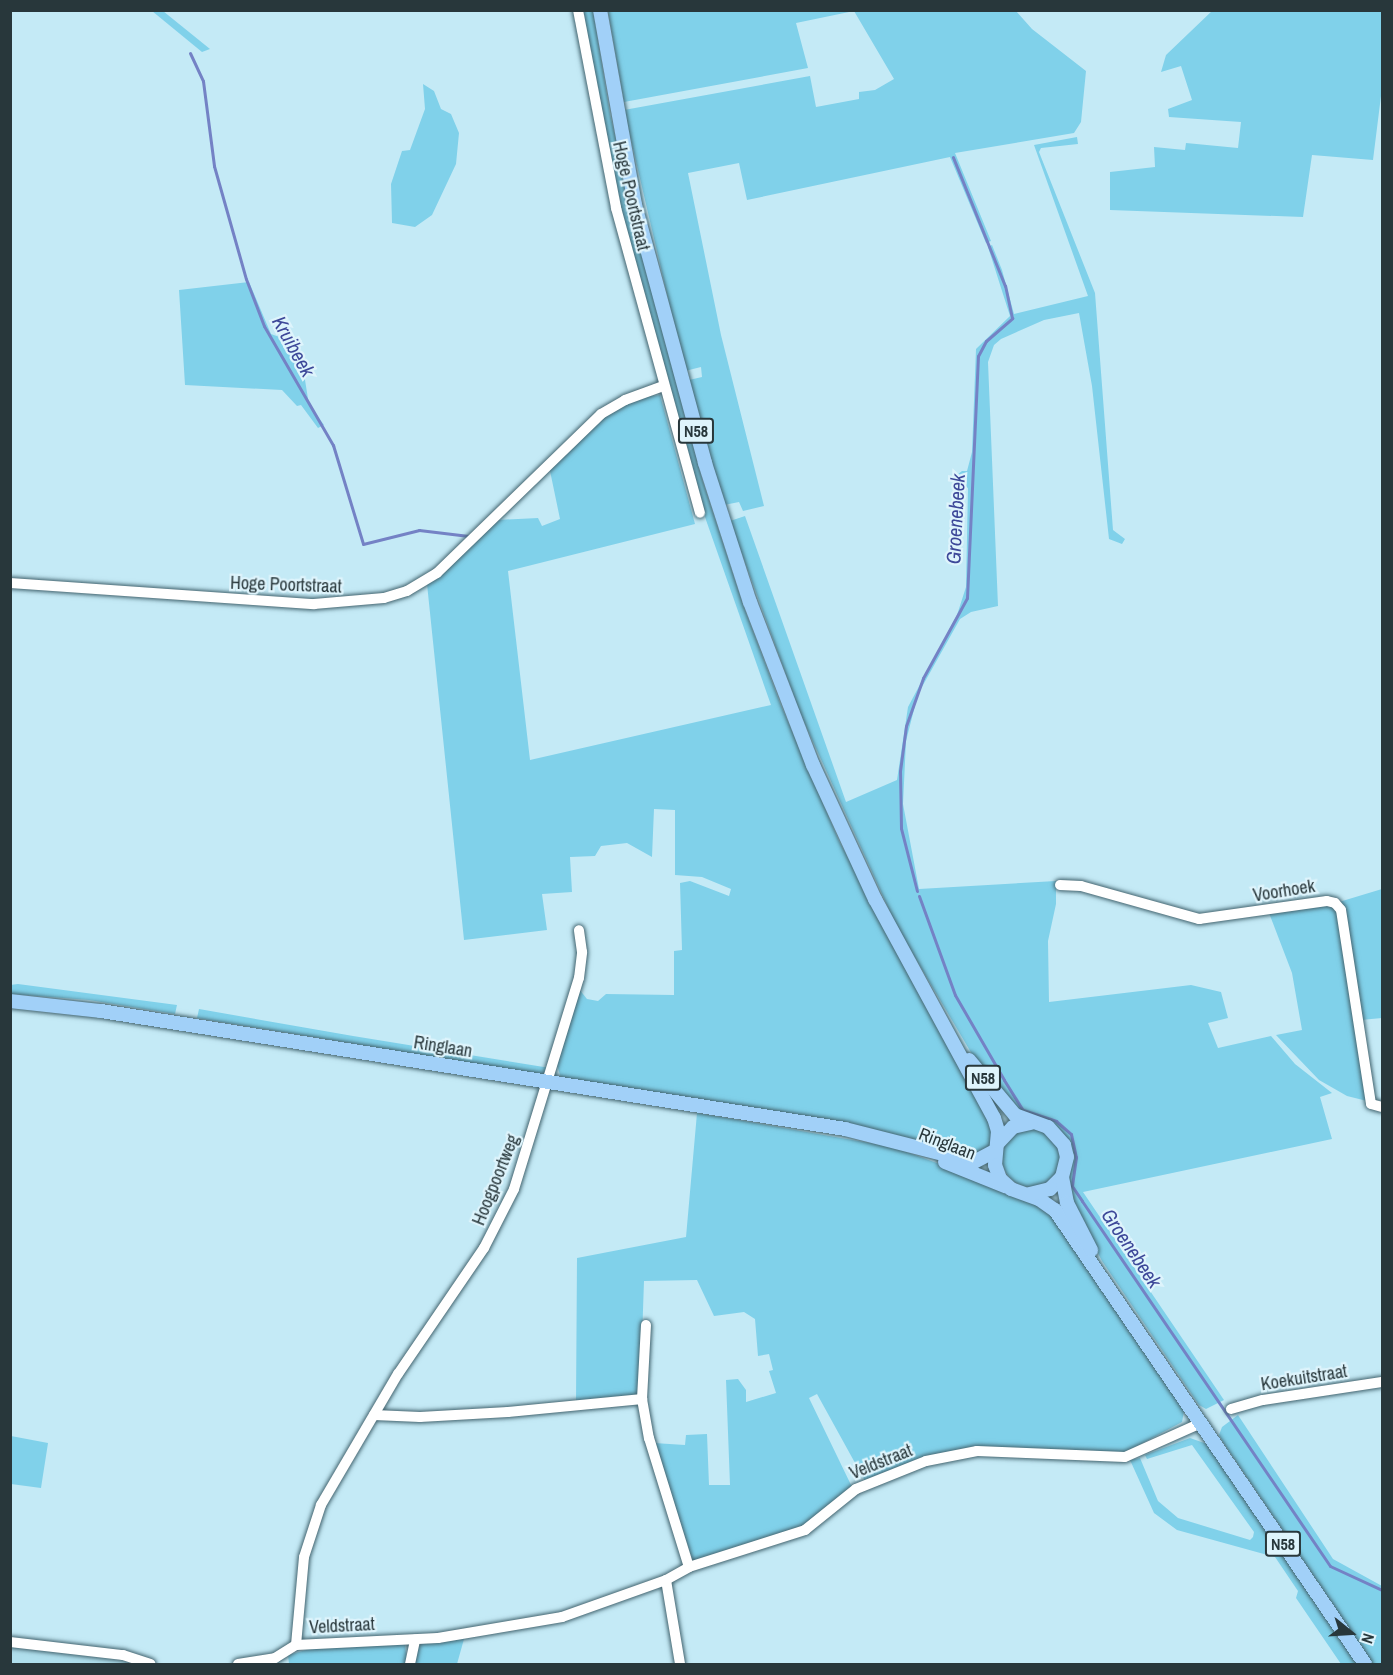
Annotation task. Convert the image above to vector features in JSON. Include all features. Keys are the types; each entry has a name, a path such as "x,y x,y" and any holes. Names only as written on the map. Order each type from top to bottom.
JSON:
{"main road":[{"name":"N58","path":"600,10 635,205 721,518 813,765 875,899 994,1118 996,1147"},
{"name":"Ringlaan","path":"10,1001 101,1011 870,1134 974,1162 996,1147"},
{"name":"N58","path":"940,1021 1008,1107 1018,1117 1036,1123"},
{"path":"1036,1123 1057,1134 1064,1145 1067,1157 1062,1177 1050,1189 1025,1195 1011,1189 1000,1179 996,1147 1013,1127 1036,1123"},
{"name":"Ringlaan","path":"870,1134 1011,1189"},
{"name":"N58","path":"1062,1177 1067,1203 1119,1301"},
{"name":"N58","path":"1025,1195 1044,1201 1054,1210 1119,1301 1365,1665"}],"street":[{"name":"Hoge Poortstraat","path":"578,10 615,208 700,513"},
{"name":"Hoge Poortstraat","path":"10,583 314,604 384,598 407,591 438,573 601,414 625,400 663,386"},
{"name":"Voorhoek","path":"1060,885 1081,886 1199,920 1327,901 1335,903 1341,910 1371,1104 1383,1107"},
{"name":"Hoogpoortweg","path":"296,1645 302,1576 312,1528 326,1495 374,1414 484,1248 503,1214 549,1082 579,978 582,952 579,930"},
{"path":"646,1325 642,1399 649,1438 689,1567"},
{"name":"Koekuitstraat","path":"1231,1409 1263,1400 1383,1382"},
{"path":"374,1414 409,1418 497,1413 642,1399"},
{"name":"Veldstraat","path":"238,1665 274,1658 296,1645 415,1640 491,1632 562,1617 666,1580 689,1567 805,1530 856,1489 948,1455 997,1451 1132,1456 1201,1423"},
{"path":"666,1580 680,1665"},
{"path":"410,1665 415,1640"},
{"path":"10,1642 113,1653 151,1665"}],"shaded area":[{"path":"1213,10 1382,11 1382,88 1373,160 1312,155 1303,217 1110,210 1110,172 1155,167 1154,147 1185,150 1186,143 1238,148 1241,122 1169,117 1168,109 1192,100 1181,66 1161,72 1166,55"},
{"path":"152,11 163,11 210,49 202,52"},
{"path":"581,11 593,11 610,114 647,275 702,479 743,605 780,703 839,841 995,1131 988,1151 979,1157 851,1125 561,1078 557,1065 579,989 587,999 598,1001 606,994 674,995 674,951 682,950 680,883 690,881 729,896 731,889 702,877 675,875 675,810 654,809 652,857 627,843 601,846 595,856 570,857 572,892 542,894 547,930 464,940 427,584 497,520 538,518 542,526 560,519 549,466 611,410 635,398 660,395 695,524 508,571 530,760 771,705 706,520 648,322 613,185"},
{"path":"608,11 854,11 796,23 808,68 624,102"},
{"path":"854,11 1016,11 1032,29 1086,71 1081,122 1074,133 955,153 991,241 986,243 950,157 747,200 739,163 688,173 721,335 764,506 743,511 739,502 724,505 689,380 702,377 701,367 685,371 624,110 810,76 816,107 859,99 859,92 875,90 894,79"},
{"path":"423,84 434,91 441,109 451,114 459,133 456,164 432,215 415,227 392,223 391,184 402,151 410,150 425,109"},
{"path":"1077,137 1078,144 1041,148 1039,152 1095,293 1113,530 1125,539 1122,544 1109,539 1092,386 1079,313 1044,320 1001,339 994,345 988,362 998,606 971,612 960,619 918,694 906,741 903,804 919,889 1056,881 1056,904 1048,941 1049,1002 1191,985 1221,992 1228,1018 1208,1023 1218,1048 1271,1036 1295,1064 1332,1093 1320,1097 1332,1139 1083,1192 1224,1400 1206,1409 1199,1405 1102,1261 1069,1197 1070,1143 1050,1122 1017,1109 979,1066 897,927 800,713 730,521 745,516 846,802 897,780 908,707 957,615 966,587 968,488 953,478 962,471 967,471 972,452 976,349 1010,316 988,247 992,245 1002,270 1014,314 1088,296 1034,145"},
{"path":"249,282 271,334 285,339 302,361 309,405 324,425 318,428 301,405 297,406 282,390 185,385 179,290"},
{"path":"1382,889 1382,1018 1361,1020 1339,902"},
{"path":"1330,905 1337,912 1367,1101 1347,1096 1319,1080 1276,1035 1302,1030 1292,973 1269,913"},
{"path":"18,984 177,1005 175,1014 89,1000 11,994 10,985"},
{"path":"199,1009 550,1068 544,1075 197,1018"},
{"path":"697,1113 893,1147 997,1185 1049,1210 1184,1411 1182,1422 1124,1453 974,1448 919,1460 865,1481 817,1394 809,1398 852,1487 806,1525 693,1561 654,1443 685,1445 686,1435 707,1434 709,1485 730,1485 726,1380 738,1379 746,1390 746,1402 776,1393 769,1371 773,1370 769,1354 758,1356 755,1319 744,1312 714,1316 697,1280 644,1281 640,1397 576,1402 577,1258 686,1237"},
{"path":"1025,1129 1037,1129 1052,1137 1060,1152 1060,1164 1052,1179 1037,1187 1025,1187 1010,1179 1002,1164 1002,1152 1010,1137"},
{"path":"1238,1415 1333,1559 1382,1586 1382,1664 1373,1664 1223,1442 1219,1435 1222,1427"},
{"path":"11,1436 48,1443 41,1488 11,1484"},
{"path":"1190,1438 1207,1444 1357,1664 1341,1664 1296,1598 1298,1591 1275,1557 1177,1530 1154,1513 1130,1460 1140,1458 1158,1501 1178,1518 1250,1540 1253,1537 1254,1532 1192,1445 1147,1459 1145,1455"},
{"path":"464,1639 457,1664 413,1664 417,1648 423,1643"},
{"path":"405,1644 407,1664 289,1664 288,1655 317,1647"},
{"path":"11,1646 115,1660 136,1664 11,1664"}],"waterway":[{"name":"Kruibeek","path":"190,53 203,81 214,166 246,279 264,326 333,445 363,544 419,530 469,536"},
{"name":"Groenebeek","path":"917,891 901,828 900,771 906,726 923,678 967,598 978,356 986,341 1012,318 1005,286 953,157"},
{"name":"Groenebeek","path":"919,896 955,995 1023,1110 1056,1121 1071,1134 1076,1157 1072,1186 1082,1201 1330,1566 1382,1590"}]}
